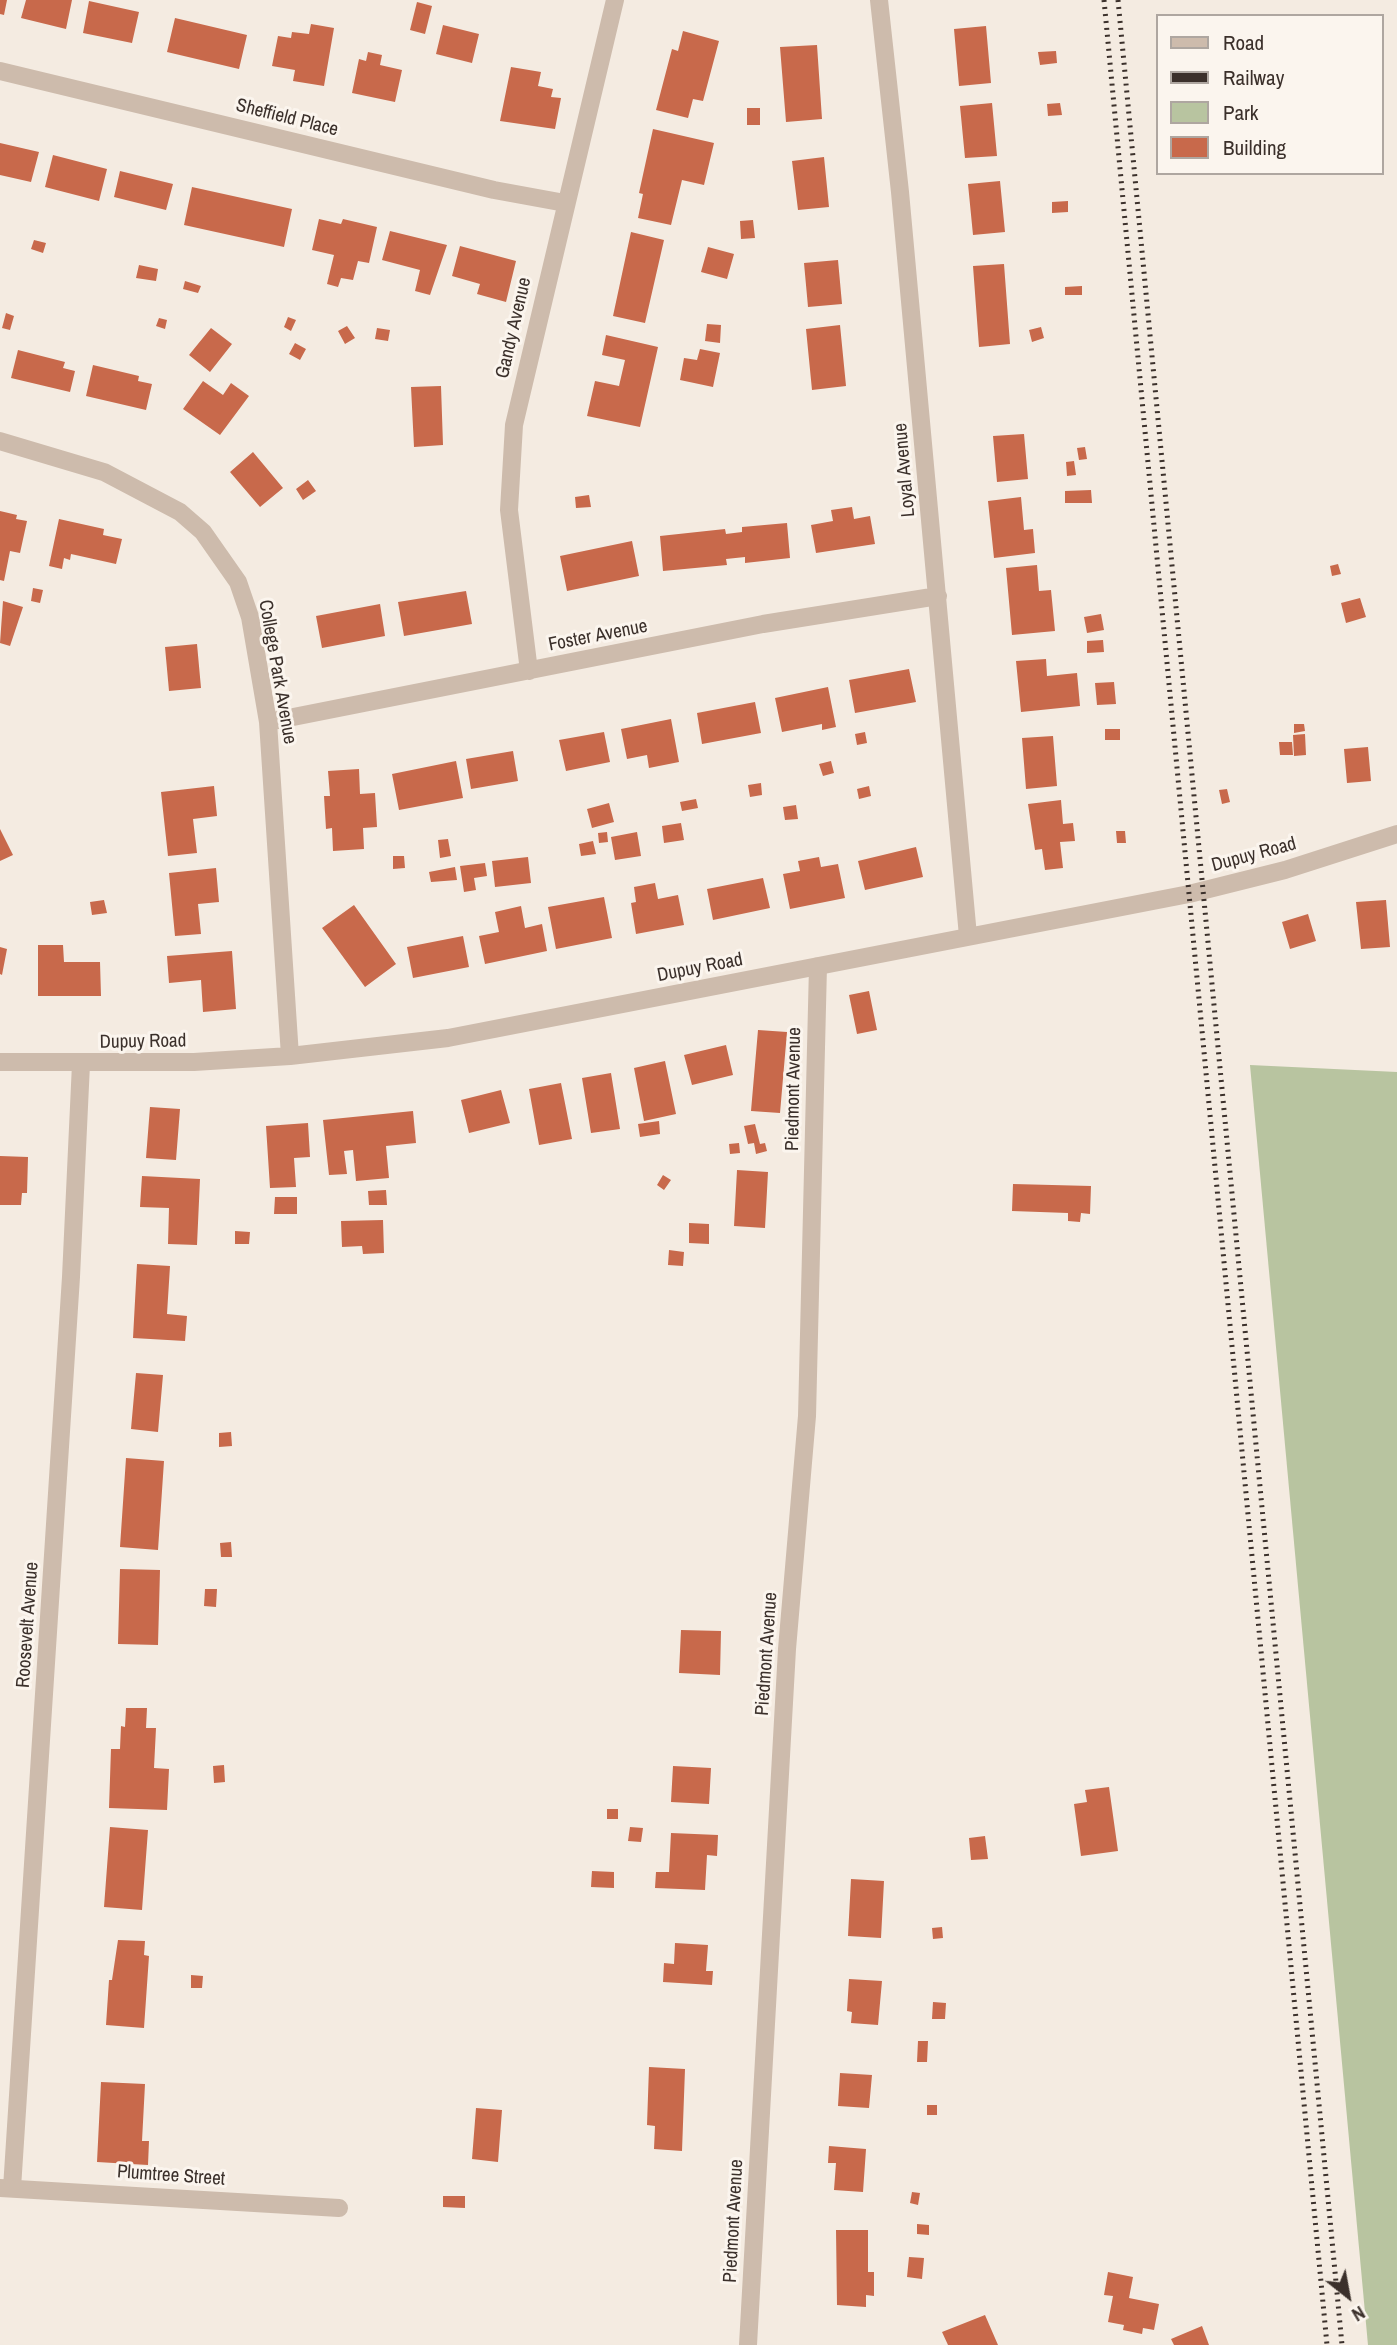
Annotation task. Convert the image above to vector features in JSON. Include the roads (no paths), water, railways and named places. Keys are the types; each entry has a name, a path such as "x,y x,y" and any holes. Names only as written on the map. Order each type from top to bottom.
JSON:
{"street":[{"name":"Gandy Avenue","path":"529,671 511,534 509,472 514,425 615,0"},
{"name":"Loyal Avenue","path":"879,0 938,596 968,936"},
{"name":"Sheffield Place","path":"0,71 494,190 565,203"},
{"name":"College Park Avenue","path":"0,441 104,472 169,505 203,532 224,558 238,582 246,605 268,722 290,1056"},
{"name":"Foster Avenue","path":"268,722 763,624 938,596"},
{"name":"Dupuy Road","path":"0,1062 80,1064 290,1056 448,1038 1189,894 1285,870 1397,834"},
{"name":"Piedmont Avenue","path":"748,2345 787,1649 807,1416 818,966"},
{"name":"Roosevelt Avenue","path":"6,2188 71,1277 80,1064"},
{"name":"Plumtree Street","path":"6,2188 339,2208"}],"railway":[{"path":"1104,0 1327,2345"},
{"path":"1118,0 1342,2345"}]}
